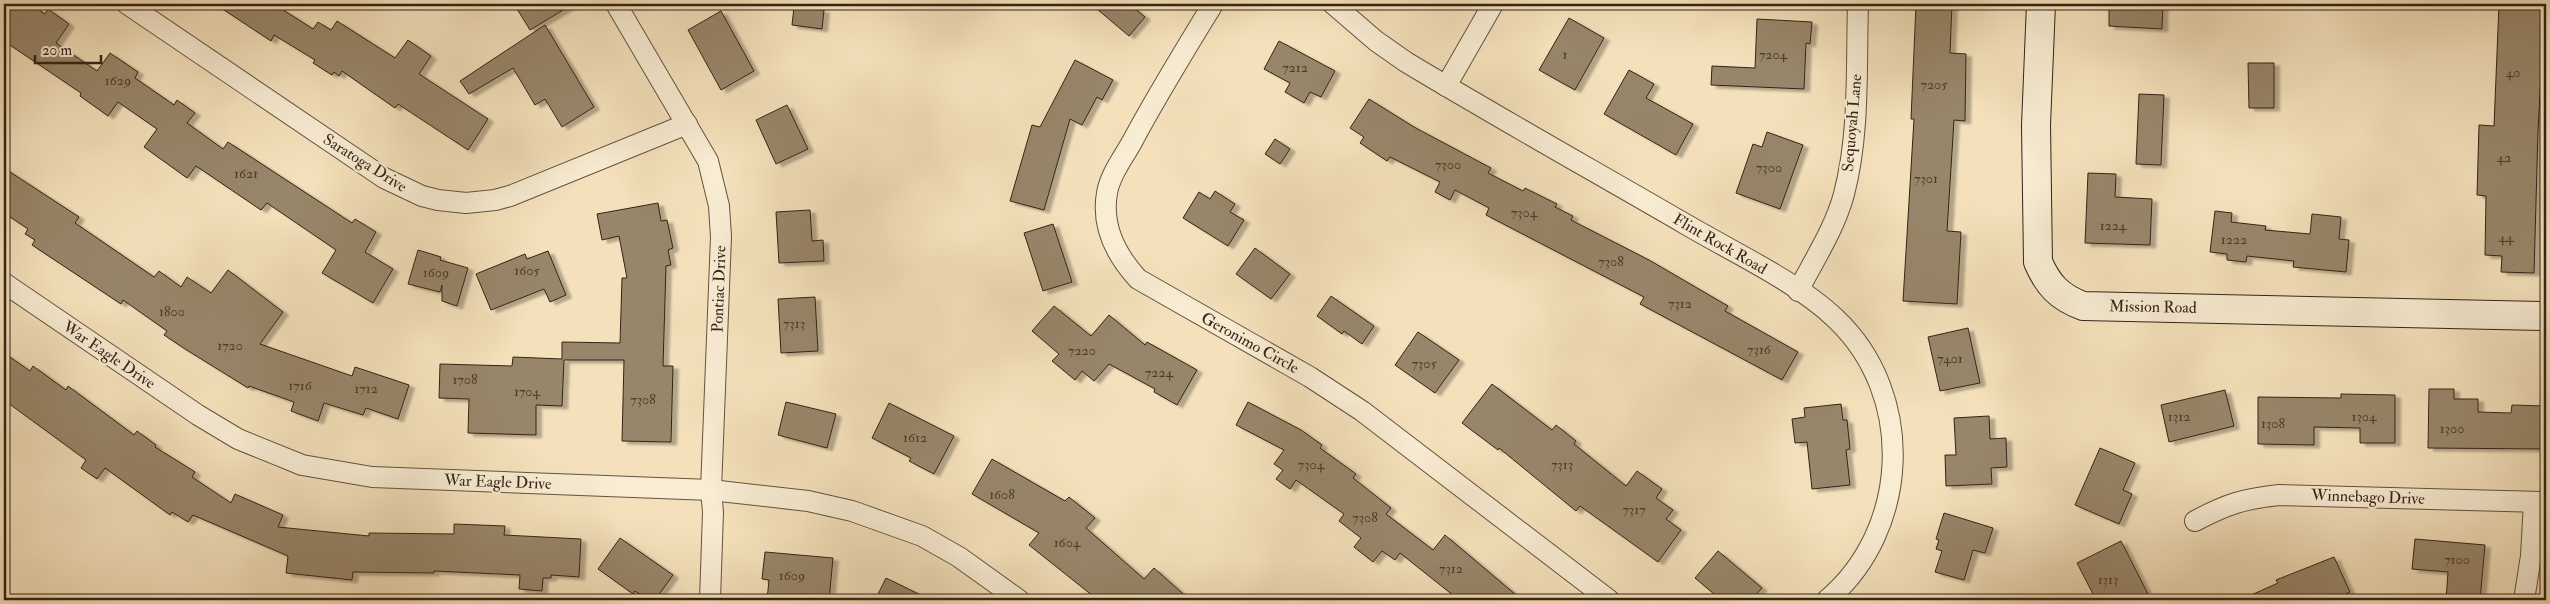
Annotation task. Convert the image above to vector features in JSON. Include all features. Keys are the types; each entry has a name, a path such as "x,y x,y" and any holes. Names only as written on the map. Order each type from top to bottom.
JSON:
{"street":[{"name":"Saratoga Drive","path":"127,4 384,178 422,196 438,200 466,203 510,196 687,124"},
{"name":"Pontiac Drive","path":"616,4 708,161 719,206 721,237 711,490 714,512 710,600"},
{"name":"Geronimo Circle","path":"1213,4 1109,182 1106,214 1114,248 1123,262 1138,279 1310,377 1362,411 1609,600"},
{"name":"Flint Rock Road","path":"1333,4 1376,41 1446,86 1798,291 1837,320 1870,362 1885,397 1893,445 1892,479 1882,524 1863,560 1840,589 1827,600"},
{"path":"1446,86 1493,4"},
{"name":"Sequoyah Lane","path":"1798,291 1834,222 1844,196 1851,160 1858,4"},
{"name":"Mission Road","path":"2041,4 2036,134 2038,262 2047,281 2069,300 2083,306 2546,316"},
{"name":"War Eagle Drive","path":"4,283 198,415 238,439 302,465 372,477 711,490 808,502 852,511 922,536 959,557 1019,600"},
{"name":"Winnebago Drive","path":"2195,521 2228,504 2249,498 2279,495 2540,502"},
{"path":"2524,600 2540,502"}],"building":[{"path":"4,4 30,4 45,14 48,9 69,24 56,43 97,71 110,53 138,72 135,78 174,105 177,100 195,113 187,123 223,149 228,142 352,223 355,219 376,232 365,252 393,269 373,303 322,273 336,250 267,203 261,210 196,166 187,178 144,147 157,129 118,102 108,116 80,96 81,93 4,41"},
{"path":"215,4 274,4 313,29 318,22 331,30 337,21 395,58 408,40 431,56 419,74 488,119 468,150 398,104 395,108 342,71 339,76 334,72 332,75 313,63 315,60 274,35 271,41"},
{"path":"514,4 573,4 530,30"},
{"path":"1091,4 1129,4 1145,17 1129,36"},
{"path":"1916,4 1952,4 1950,53 1966,54 1965,121 1954,120 1947,231 1961,232 1957,304 1903,301 1914,119 1911,119"},
{"path":"2109,4 2163,4 2162,29 2109,26"},
{"path":"2499,4 2545,4 2538,131 2534,273 2501,272 2502,256 2485,255 2486,196 2477,195 2479,125 2494,126"},
{"path":"794,7 824,10 822,29 792,25"},
{"path":"721,11 754,71 721,90 688,30"},
{"path":"1569,18 1604,38 1575,90 1539,70"},
{"path":"1757,19 1812,22 1810,44 1806,43 1804,89 1711,85 1712,66 1755,68"},
{"path":"545,25 594,107 562,127 545,99 535,105 513,68 469,94 460,81"},
{"path":"1279,41 1335,71 1321,97 1310,92 1304,103 1285,92 1290,83 1264,69"},
{"path":"1075,60 1113,80 1102,100 1097,97 1082,125 1070,119 1044,210 1010,201 1032,125 1040,127"},
{"path":"2248,63 2274,63 2274,108 2249,108"},
{"path":"1629,70 1654,84 1646,98 1693,124 1676,155 1604,114"},
{"path":"2139,94 2164,95 2161,165 2136,164"},
{"path":"1369,99 1414,127 1491,168 1488,173 1523,191 1525,188 1557,204 1555,207 1573,216 1571,220 1649,260 1728,306 1725,311 1798,352 1782,380 1640,304 1644,297 1486,215 1489,208 1455,190 1450,200 1435,192 1440,182 1390,157 1387,161 1360,143 1364,137 1350,128"},
{"path":"787,105 808,149 776,164 756,120"},
{"path":"1767,132 1803,145 1780,209 1736,193 1753,144 1762,147"},
{"path":"1275,139 1290,149 1280,164 1265,154"},
{"path":"4,168 79,217 75,223 154,277 159,271 181,287 187,277 211,293 228,270 283,312 260,344 352,376 355,367 409,385 398,419 366,408 363,415 324,403 318,421 291,411 294,402 249,386 248,388 185,349 164,335 167,331 123,300 121,304 32,245 35,240 25,234 28,229 4,213"},
{"path":"2088,173 2116,174 2115,197 2152,199 2150,245 2085,243"},
{"path":"1215,191 1235,204 1230,212 1244,220 1228,246 1183,218 1199,192 1210,199"},
{"path":"658,203 661,221 667,220 673,248 668,250 671,265 666,266 663,366 673,366 671,442 622,441 624,360 564,360 562,406 536,405 536,435 468,433 469,399 439,398 440,364 512,366 513,357 562,359 562,342 620,343 622,278 627,278 619,236 602,240 597,214"},
{"path":"810,210 812,241 823,240 824,261 779,263 776,212"},
{"path":"2215,211 2232,213 2231,222 2266,226 2265,230 2310,234 2312,214 2341,217 2339,239 2349,240 2346,272 2293,267 2294,261 2247,256 2246,262 2227,260 2227,254 2210,252"},
{"path":"1053,224 1072,282 1043,291 1024,233"},
{"path":"1255,248 1290,274 1271,299 1236,274"},
{"path":"418,250 441,257 440,260 468,268 457,306 442,301 442,285 440,292 408,284"},
{"path":"548,251 566,295 550,302 544,289 491,310 476,274 525,254 527,259"},
{"path":"1331,296 1374,326 1362,344 1344,331 1342,334 1317,316"},
{"path":"815,297 818,351 781,353 778,299"},
{"path":"1054,306 1091,336 1109,315 1145,345 1147,342 1197,370 1177,405 1154,392 1155,389 1109,364 1094,381 1082,371 1075,380 1052,361 1059,354 1032,331"},
{"path":"1968,328 1980,383 1940,391 1928,337"},
{"path":"1418,332 1459,360 1435,393 1395,365"},
{"path":"4,353 30,371 33,366 66,390 68,386 134,435 137,431 156,445 155,447 195,472 192,477 231,503 235,494 283,515 278,527 369,536 369,533 454,534 454,524 505,526 504,535 581,539 579,577 551,575 551,578 543,578 542,591 519,589 520,575 434,571 434,573 353,572 352,580 286,573 288,556 193,515 188,522 172,512 170,515 105,468 97,479 81,468 86,460 4,400"},
{"path":"1492,384 1552,430 1556,425 1576,441 1574,444 1626,486 1637,471 1662,489 1656,498 1673,510 1666,519 1681,530 1658,562 1580,506 1576,511 1499,448 1498,450 1462,423"},
{"path":"2429,389 2454,389 2454,399 2478,399 2478,412 2511,413 2512,405 2546,406 2546,449 2428,448"},
{"path":"2225,390 2234,426 2169,442 2161,405"},
{"path":"2341,394 2395,395 2395,443 2360,443 2360,428 2314,427 2314,445 2258,444 2258,397 2341,398"},
{"path":"786,402 836,414 827,448 778,435"},
{"path":"1248,402 1301,430 1322,445 1320,448 1356,474 1353,478 1391,508 1386,514 1433,550 1445,535 1522,600 1459,600 1400,553 1395,560 1382,551 1373,562 1354,547 1361,538 1339,521 1344,514 1296,480 1290,489 1276,479 1283,470 1274,464 1284,450 1236,425"},
{"path":"889,403 954,436 934,474 909,461 911,458 872,438"},
{"path":"1841,404 1843,420 1847,420 1850,449 1846,450 1850,485 1812,489 1807,442 1795,443 1792,419 1805,417 1804,408"},
{"path":"1989,416 1990,439 2006,438 2007,467 1991,468 1992,484 1946,486 1945,455 1956,455 1954,418"},
{"path":"2100,448 2135,463 2123,490 2132,494 2119,524 2075,505"},
{"path":"992,459 1065,501 1069,497 1095,518 1086,528 1144,579 1154,568 1190,600 1098,600 1029,545 1039,533 972,494"},
{"path":"1944,513 1993,528 1985,553 1973,550 1964,580 1935,572 1942,551 1936,549 1939,540 1936,539"},
{"path":"620,538 673,575 655,600 649,600 635,591 633,594 598,569"},
{"path":"2415,539 2485,545 2480,600 2446,600 2448,572 2412,569"},
{"path":"2121,541 2151,600 2096,600 2077,563"},
{"path":"1718,551 1762,588 1751,600 1721,600 1695,578"},
{"path":"765,552 833,558 829,600 767,600 769,580 762,579"},
{"path":"2334,557 2350,592 2332,600 2240,600 2278,583 2276,580"},
{"path":"886,578 931,600 875,600"}]}
